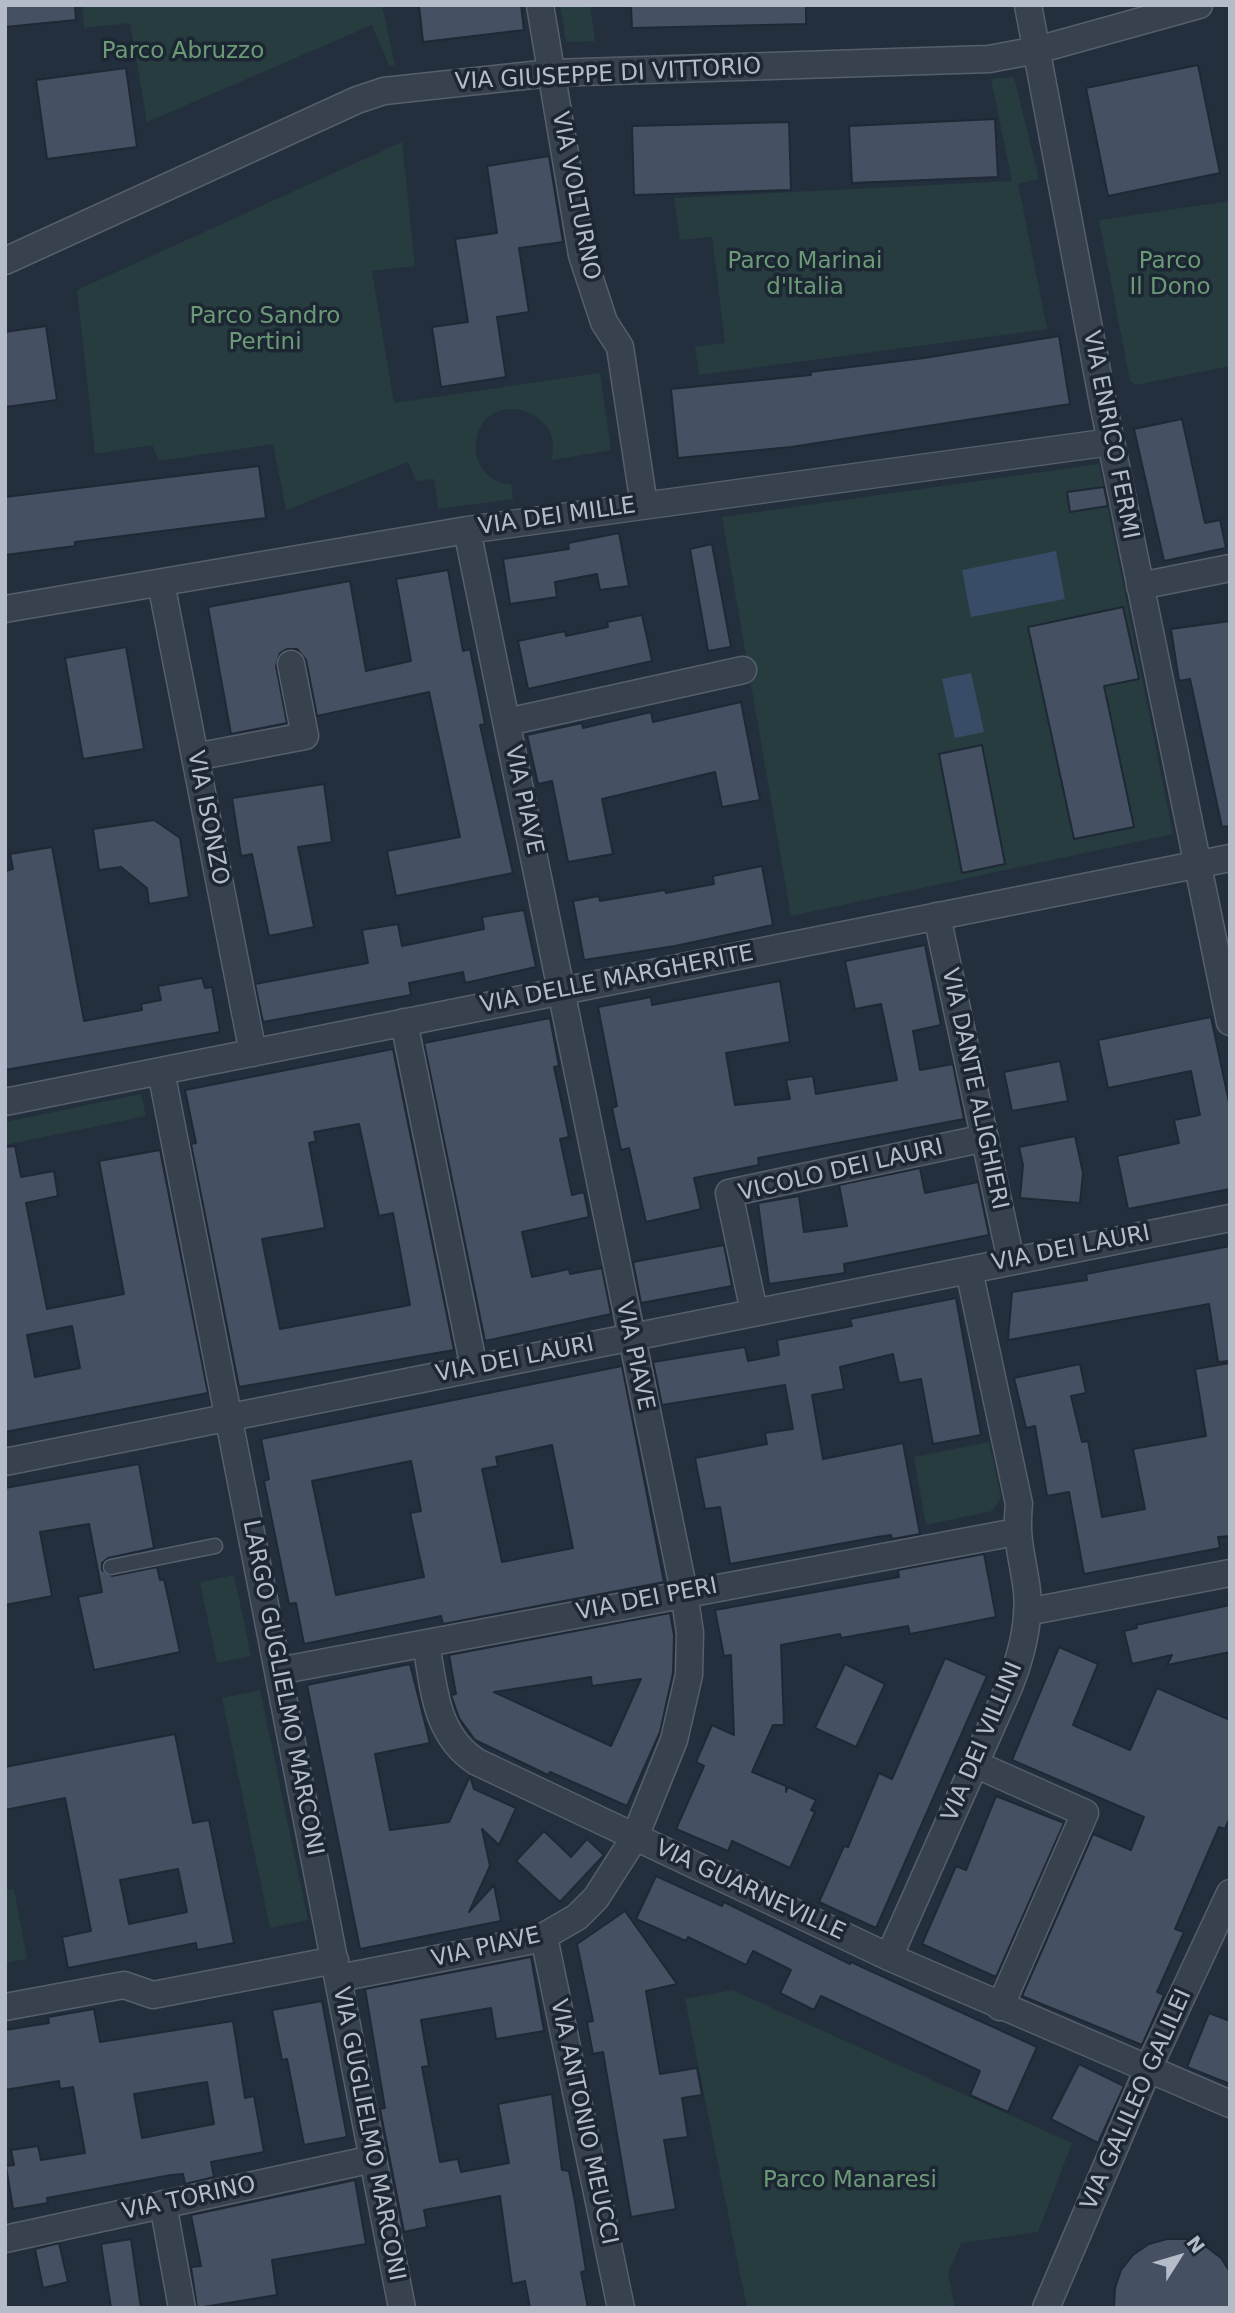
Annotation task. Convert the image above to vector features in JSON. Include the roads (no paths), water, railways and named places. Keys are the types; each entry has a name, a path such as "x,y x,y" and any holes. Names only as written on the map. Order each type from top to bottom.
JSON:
{"street":[{"name":"VIA VOLTURNO","path":"540,5 582,255 604,322 620,347 644,505"},
{"name":"VIA ENRICO FERMI","path":"1028,5 1111,442 1230,1022"},
{"name":"VIA GIUSEPPE DI VITTORIO","path":"5,261 357,100 404,88 551,74 951,62 1037,50 1199,5"},
{"name":"VIA DEI MILLE","path":"5,609 467,530 1111,442"},
{"name":"VIA PIAVE","path":"5,2007 124,1985 153,1995 544,1937 577,1917 596,1898 635,1837 674,1740 686,1692 690,1633 684,1592 467,530"},
{"path":"1140,586 1230,568"},
{"name":"VIA ISONZO","path":"161,583 253,1053"},
{"path":"195,757 305,736 291,664"},
{"path":"507,722 743,670"},
{"name":"VIA DELLE MARGHERITE","path":"5,1102 1230,858"},
{"name":"VIA DANTE ALIGHIERI","path":"937,916 1011,1261"},
{"path":"404,1022 474,1368"},
{"name":"LARGO GUGLIELMO MARCONI","path":"160,1071 337,1968"},
{"name":"VICOLO DEI LAURI","path":"754,1312 729,1193 985,1138"},
{"name":"VIA DEI LAURI","path":"5,1462 1230,1217"},
{"name":"VIA DEI VILLINI","path":"889,1957 1018,1663 1027,1612 1024,1573 1016,1532 1019,1504 969,1270"},
{"name":"VIA DEI PERI","path":"278,1671 684,1592 1016,1532"},
{"path":"1027,1612 1230,1573"},
{"name":"VIA GUARNEVILLE","path":"426,1643 439,1717 465,1753 485,1766 889,1957 1230,2104"},
{"path":"975,1764 1085,1813 1000,2007"},
{"name":"VIA GALILEO GALILEI","path":"1046,2308 1148,2069 1230,1893"},
{"name":"VIA ANTONIO MEUCCI","path":"544,1937 621,2308"},
{"name":"VIA GUGLIELMO MARCONI","path":"337,1968 402,2308"},
{"name":"VIA TORINO","path":"5,2239 373,2159"},
{"path":"163,2204 182,2308"}],"lane":[{"name":"LARGO GUGLIELMO MARCONI","path":"111,1567 215,1546"}],"water":[{"path":"1056,551 1065,599 971,617 962,570"},
{"path":"971,673 984,732 955,738 942,679"}],"park label":[{"name":"Parco Abruzzo","path":"183,52"},
{"name":"Parco Marinai d'Italia","path":"805,275"},
{"name":"Parco Il Dono","path":"1170,275"},
{"name":"Parco Sandro Pertini","path":"265,330"},
{"name":"Parco Manaresi","path":"850,2181"}]}
